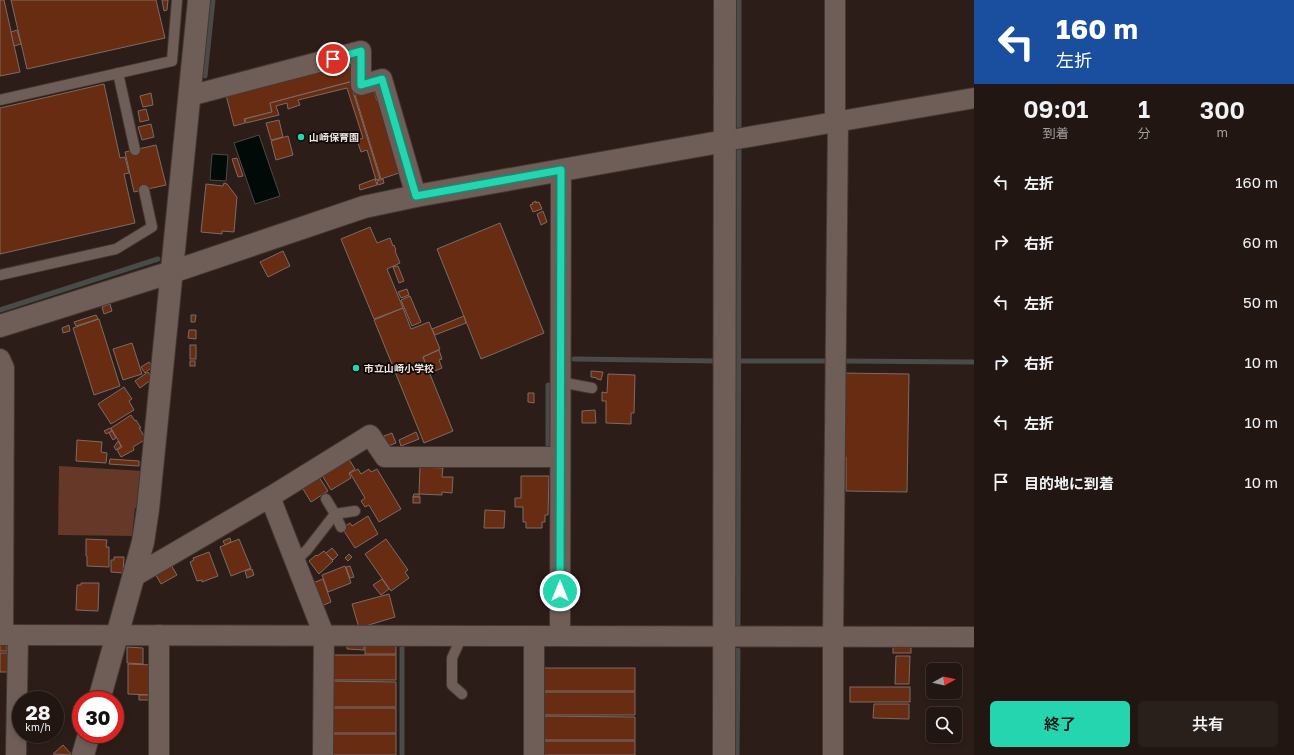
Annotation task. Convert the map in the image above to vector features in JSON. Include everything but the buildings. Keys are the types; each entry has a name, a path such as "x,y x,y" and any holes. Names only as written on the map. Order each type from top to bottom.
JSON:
{"street":[{"path":"101,691 143,542 148,509 198,0"},
{"path":"724,755 725,0"},
{"path":"833,755 836,122 835,0"},
{"path":"189,96 361,51 361,85 382,79 416,196"},
{"path":"0,326 172,272 364,207 416,196 561,170 974,98"},
{"path":"560,636 561,170"},
{"path":"0,359 4,368 7,635 16,755"},
{"path":"133,577 270,497 370,435 385,457 560,456"},
{"path":"270,497 324,636 323,755"},
{"path":"7,635 974,637"},
{"path":"159,635 159,755"},
{"path":"534,636 534,755"},
{"path":"83,755 86,743"}],"lane":[{"path":"0,100 172,61 177,0"},
{"path":"118,73 135,150"},
{"path":"0,275 116,249 152,227 144,190"},
{"path":"560,382 592,388"},
{"path":"326,499 342,527"},
{"path":"295,561 307,550 335,514 355,511"},
{"path":"462,636 452,658 452,685 462,694"}],"shaded area":[{"path":"259,135 280,196 255,204 234,143"},
{"path":"212,154 228,155 226,181 210,180"},
{"path":"59,466 144,471 141,506 135,508 132,536 58,535"}],"waterway":[{"path":"205,76 213,0"},
{"path":"739,0 739,132"},
{"path":"738,625 739,149"},
{"path":"0,310 158,259"},
{"path":"574,359 715,361"},
{"path":"739,361 831,361"},
{"path":"839,361 974,362"},
{"path":"546,451 548,451 548,385"},
{"path":"402,643 402,755"},
{"path":"737,755 738,650"}],"place":[{"name":"山崎保育園","path":"301,137"},
{"name":"市立山崎小学校","path":"356,368"}],"route":[{"path":"333,59 361,51 361,85 382,79 416,196 561,170 560,591"}]}
